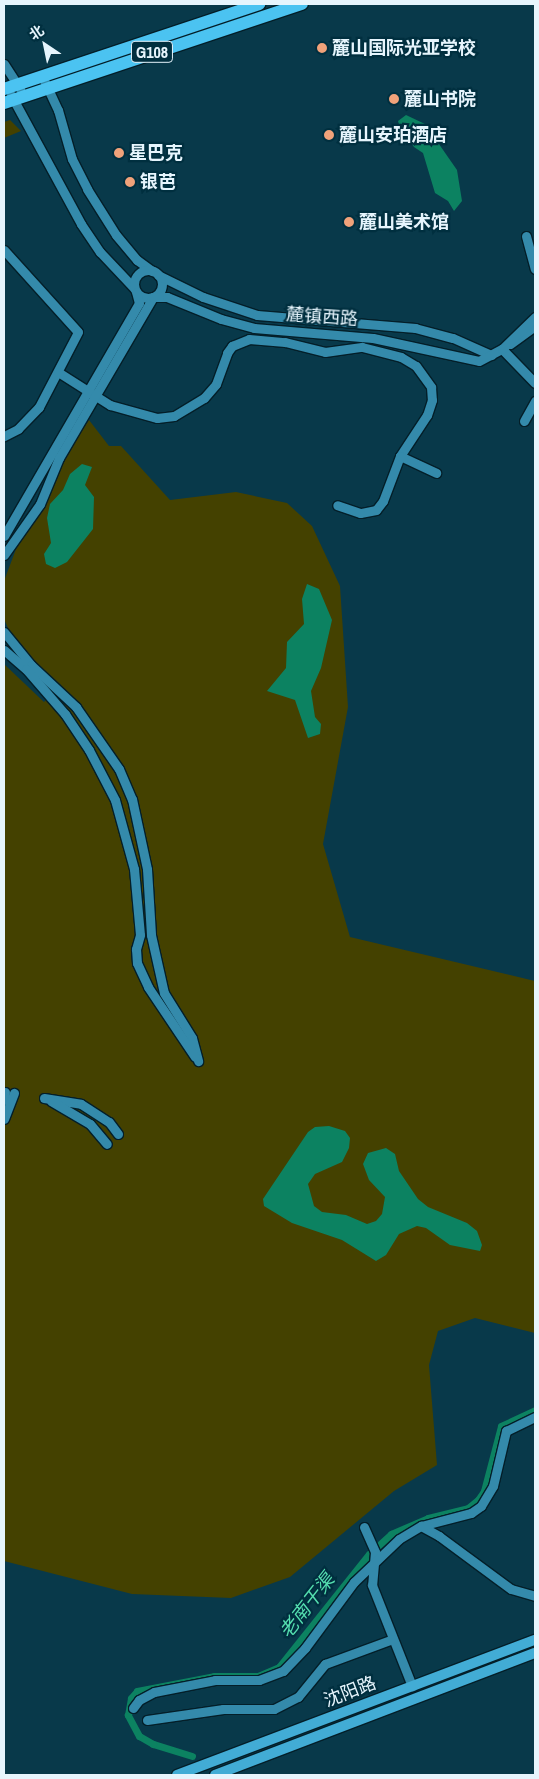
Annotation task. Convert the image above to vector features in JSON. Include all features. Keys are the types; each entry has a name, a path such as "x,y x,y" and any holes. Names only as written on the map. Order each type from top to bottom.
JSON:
{"highway":[{"name":"G108","path":"14,100 45,81 259,4"},
{"name":"G108","path":"10,87 45,81 302,4"}],"main road":[{"name":"沈阳路","path":"176,1775 535,1640"},
{"name":"沈阳路","path":"215,1775 535,1653"}],"street":[{"path":"4,64 14,100 81,224 100,252 135,290 144,297 153,297"},
{"path":"45,81 72,159 87,189 116,235 137,260 155,273 203,297 257,315 415,328 453,338 491,355 535,326"},
{"path":"526,236 535,269"},
{"path":"4,250 76,327 77,339 34,414 18,429 4,436"},
{"path":"4,552 40,504 59,458 90,393 139,303 135,290 138,274 155,273"},
{"path":"4,536 50,453 161,287 155,273"},
{"name":"麓镇西路","path":"153,297 167,297 221,319 254,328 373,338 445,351 471,360 491,355"},
{"path":"505,347 535,317"},
{"path":"58,372 90,393 130,412 157,418 174,416 204,398 216,384 227,353 240,342 249,339 286,342 325,352 362,347 376,349 401,357 416,366 431,387 432,400 427,414 400,456 383,501 376,510 360,513 337,505"},
{"path":"505,347 535,383"},
{"path":"524,421 535,401"},
{"path":"50,453 59,458"},
{"path":"400,456 436,473"},
{"path":"4,632 29,667 65,714 89,750 115,800 134,869 140,936 136,949 137,964 148,987 198,1061 192,1038 164,992 151,935 147,869 132,799 118,769 76,707 29,667 4,650"},
{"path":"4,1119 7,1095"},
{"path":"107,1144 75,1113 44,1098 81,1104 109,1122 118,1134"},
{"path":"133,1708 139,1700 154,1692 215,1680 260,1680 283,1670 305,1648 375,1556 399,1538 421,1526 471,1513 481,1506 493,1486 506,1430 535,1418"},
{"path":"421,1526 439,1536 511,1590 535,1596"},
{"path":"364,1527 372,1540 375,1556 372,1585 412,1686"},
{"path":"147,1720 223,1709 274,1709 298,1697 325,1664 393,1639"}],"shaded area":[{"path":"406,115 425,124 457,170 462,201 454,211 448,201 435,193 423,153 414,147 400,128 398,121"},
{"path":"10,120 21,131 4,138 4,122"},
{"path":"89,420 109,446 121,446 170,500 236,492 287,503 312,526 340,586 348,707 323,844 350,937 535,981 535,1333 475,1318 438,1331 429,1365 437,1465 394,1491 290,1577 231,1598 132,1594 4,1561 4,664 44,702 61,685 27,656 12,637 4,619 4,581 19,541 49,498 66,455"},
{"path":"82,464 92,467 85,485 94,497 93,529 67,562 55,568 46,564 44,554 51,543 47,518 50,504 63,490 70,474"},
{"path":"307,584 319,589 332,620 321,668 311,691 315,717 321,724 320,734 308,738 295,700 267,691 286,668 287,642 304,624 302,599"},
{"path":"329,1126 345,1131 350,1138 349,1148 342,1162 315,1174 308,1184 314,1206 322,1212 346,1215 367,1224 376,1221 382,1214 385,1197 369,1180 363,1164 368,1153 386,1148 395,1154 399,1171 418,1199 428,1207 467,1223 477,1231 482,1245 480,1251 450,1245 426,1228 417,1226 399,1234 386,1255 376,1261 342,1240 292,1223 264,1206 263,1199 308,1132 315,1127"}],"waterway":[{"name":"老南干渠","path":"192,1756 153,1744 139,1736 128,1715 131,1698 137,1691 214,1676 258,1676 279,1667 369,1554 391,1534 428,1518 468,1508 478,1500 484,1491 501,1426 535,1410"}],"place":[{"name":"麓山国际光亚学校","path":"322,48"},
{"name":"麓山书院","path":"394,99"},
{"name":"麓山安珀酒店","path":"329,135"},
{"name":"星巴克","path":"119,153"},
{"name":"银芭","path":"130,182"},
{"name":"麓山美术馆","path":"349,222"}]}
